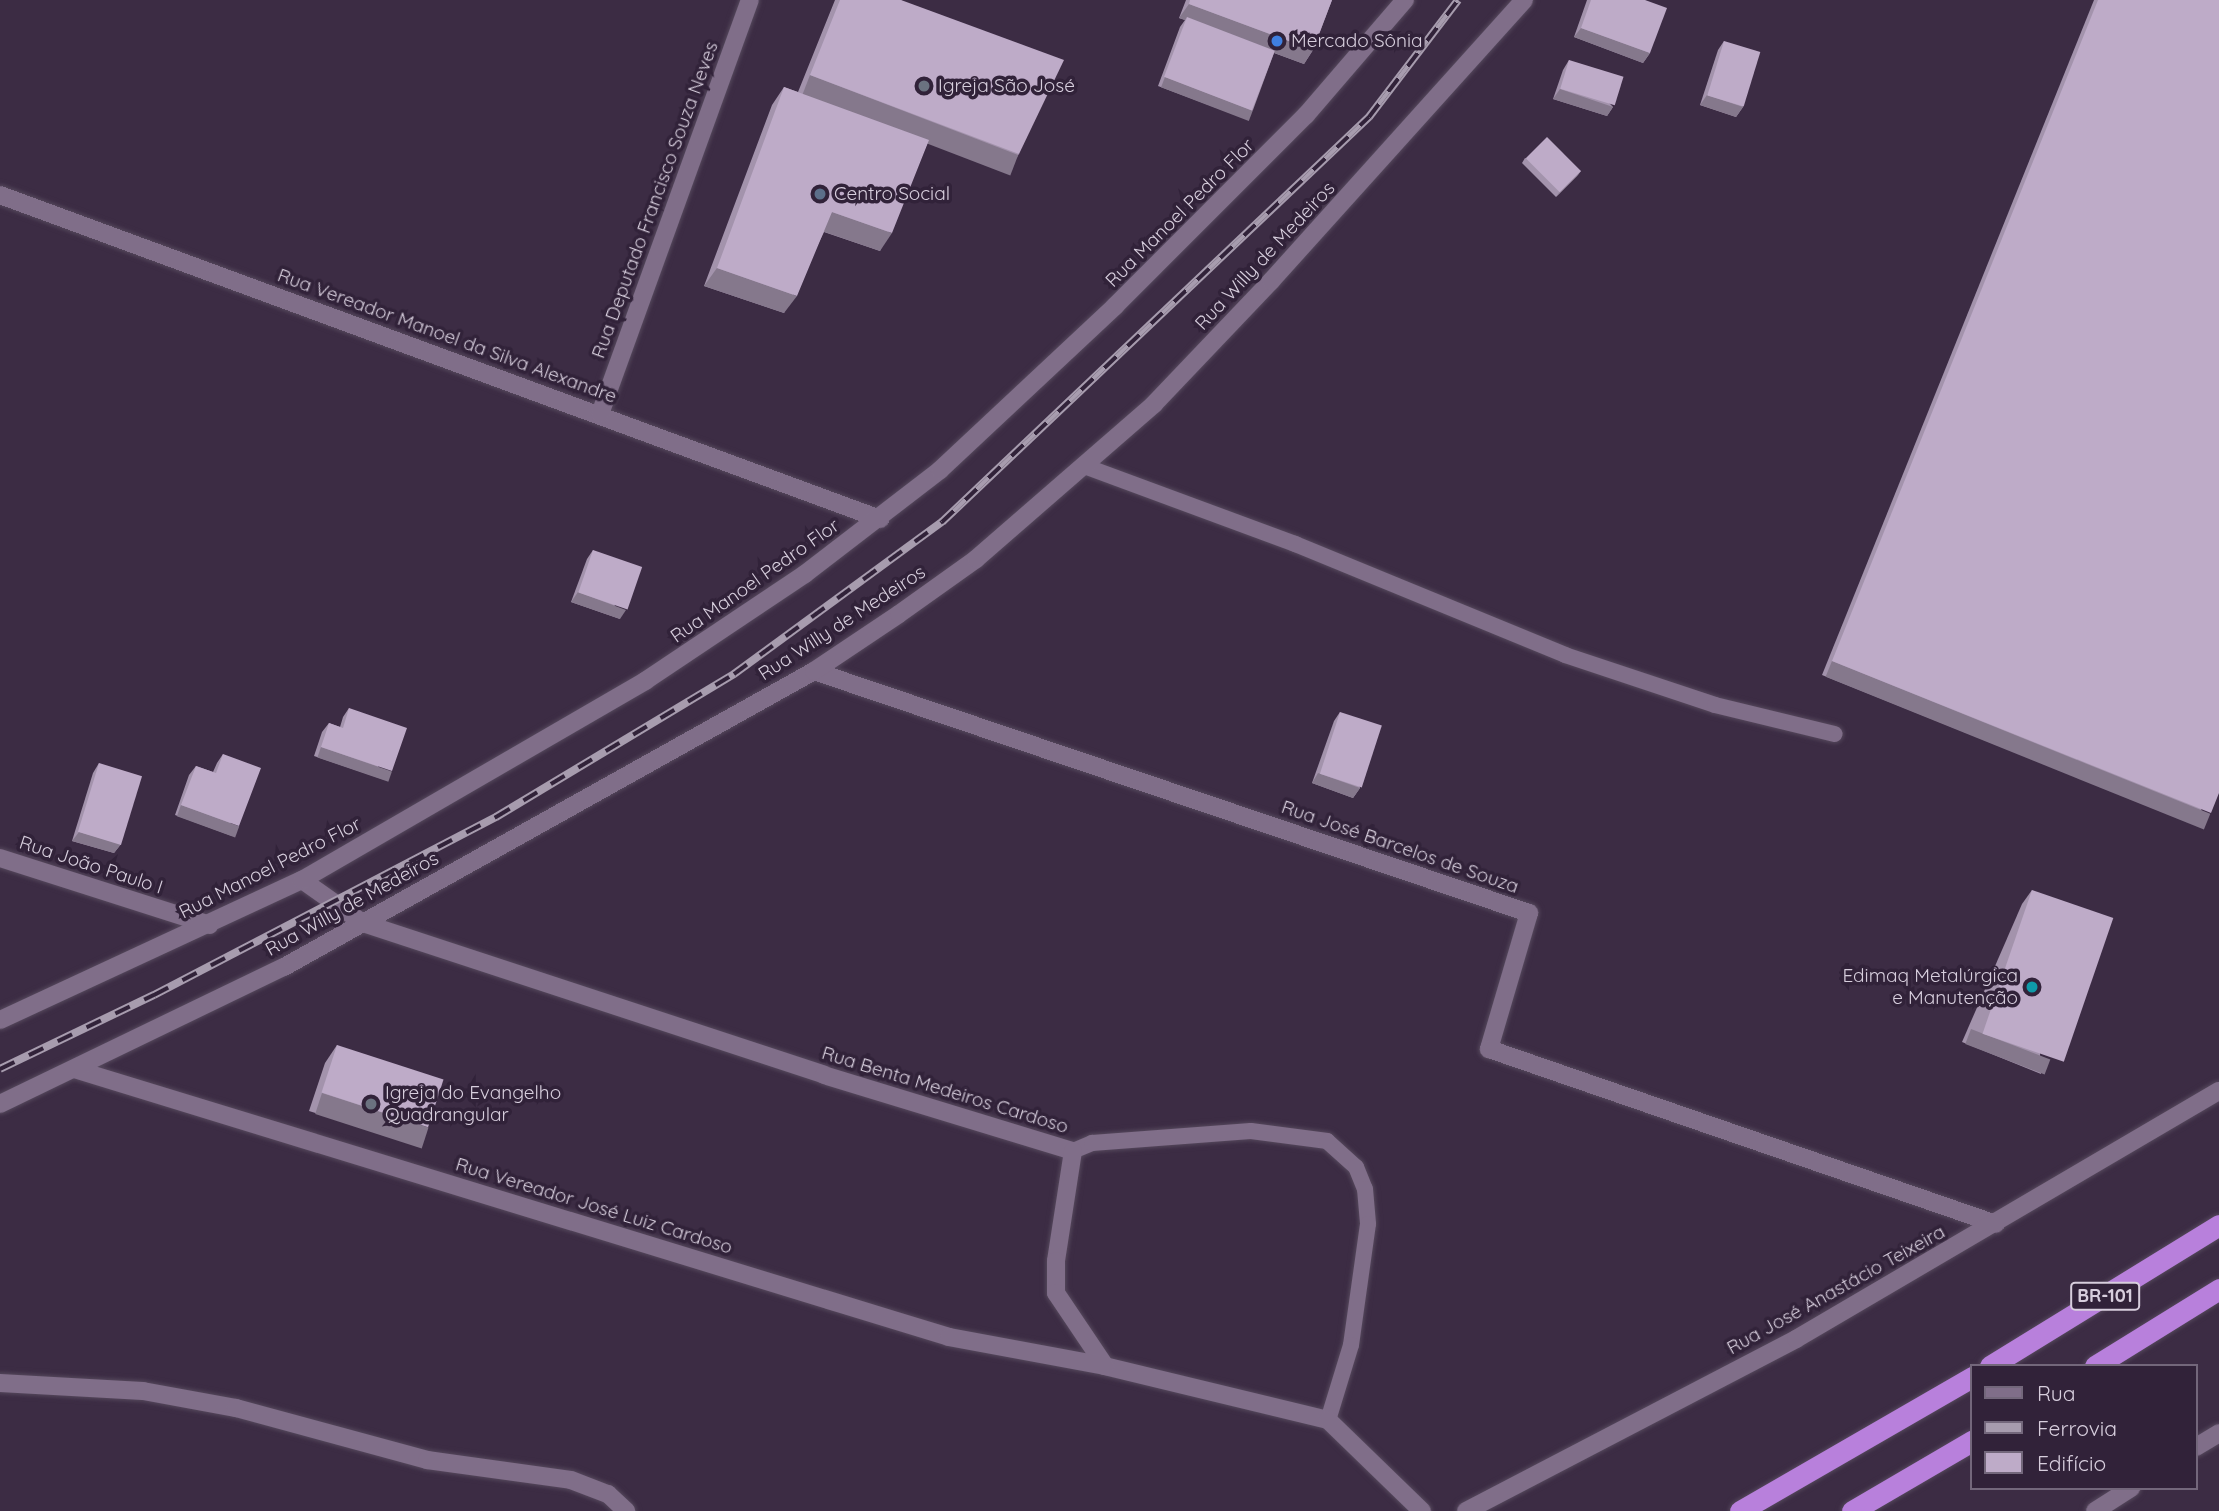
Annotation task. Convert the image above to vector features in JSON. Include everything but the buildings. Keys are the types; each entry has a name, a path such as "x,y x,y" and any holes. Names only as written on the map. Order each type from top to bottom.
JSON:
{"highway":[{"name":"BR-101","path":"1993,1364 2219,1225"},
{"name":"BR-101","path":"2098,1364 2219,1289"},
{"path":"1740,1511 1970,1378"},
{"path":"1852,1511 1970,1442"}],"street":[{"name":"Rua Deputado Francisco Souza Neves","path":"600,414 750,0"},
{"name":"Rua Manoel Pedro Flor","path":"0,1020 210,925 302,880 656,674 880,519 1007,409 1221,203 1363,54 1405,0"},
{"name":"Rua Willy de Medeiros","path":"0,1104 363,923 814,671 976,559 1087,467 1154,404 1271,281 1524,0"},
{"name":"Rua Vereador Manoel da Silva Alexandre","path":"0,195 880,519"},
{"name":"Rua José Barcelos de Souza","path":"814,671 1529,913 1489,1048 1996,1224"},
{"name":"Rua João Paulo I","path":"0,858 210,925"},
{"name":"Rua Benta Medeiros Cardoso","path":"302,880 363,923 824,1075 1073,1151 1056,1261 1056,1293 1105,1366"},
{"name":"Rua Vereador José Luiz Cardoso","path":"74,1069 949,1337 1105,1366"},
{"name":"Rua José Anastácio Teixeira","path":"1466,1511 1796,1339 2219,1091"},
{"path":"1105,1366 1328,1420 1422,1511"},
{"path":"0,1383 143,1391 236,1408 427,1460 571,1480 608,1494 626,1511"},
{"path":"2198,1446 2219,1433"},
{"path":"2095,1511 2128,1490"}],"lane":[{"path":"1087,467 1294,544 1565,655 1715,705 1835,734"},
{"path":"1073,1151 1093,1143 1251,1131 1327,1141 1356,1167 1365,1189 1368,1224 1351,1345 1328,1420"}],"railway":[{"path":"0,1069 154,995 496,817 734,674 942,522 1369,117 1458,0"}],"place":[{"name":"Mercado Sônia","path":"1277,41"},
{"name":"Igreja São José","path":"924,86"},
{"name":"Centro Social","path":"820,194"},
{"name":"Edimaq Metalúrgica e Manutenção","path":"2032,987"},
{"name":"Igreja do Evangelho Quadrangular","path":"371,1104"}]}
